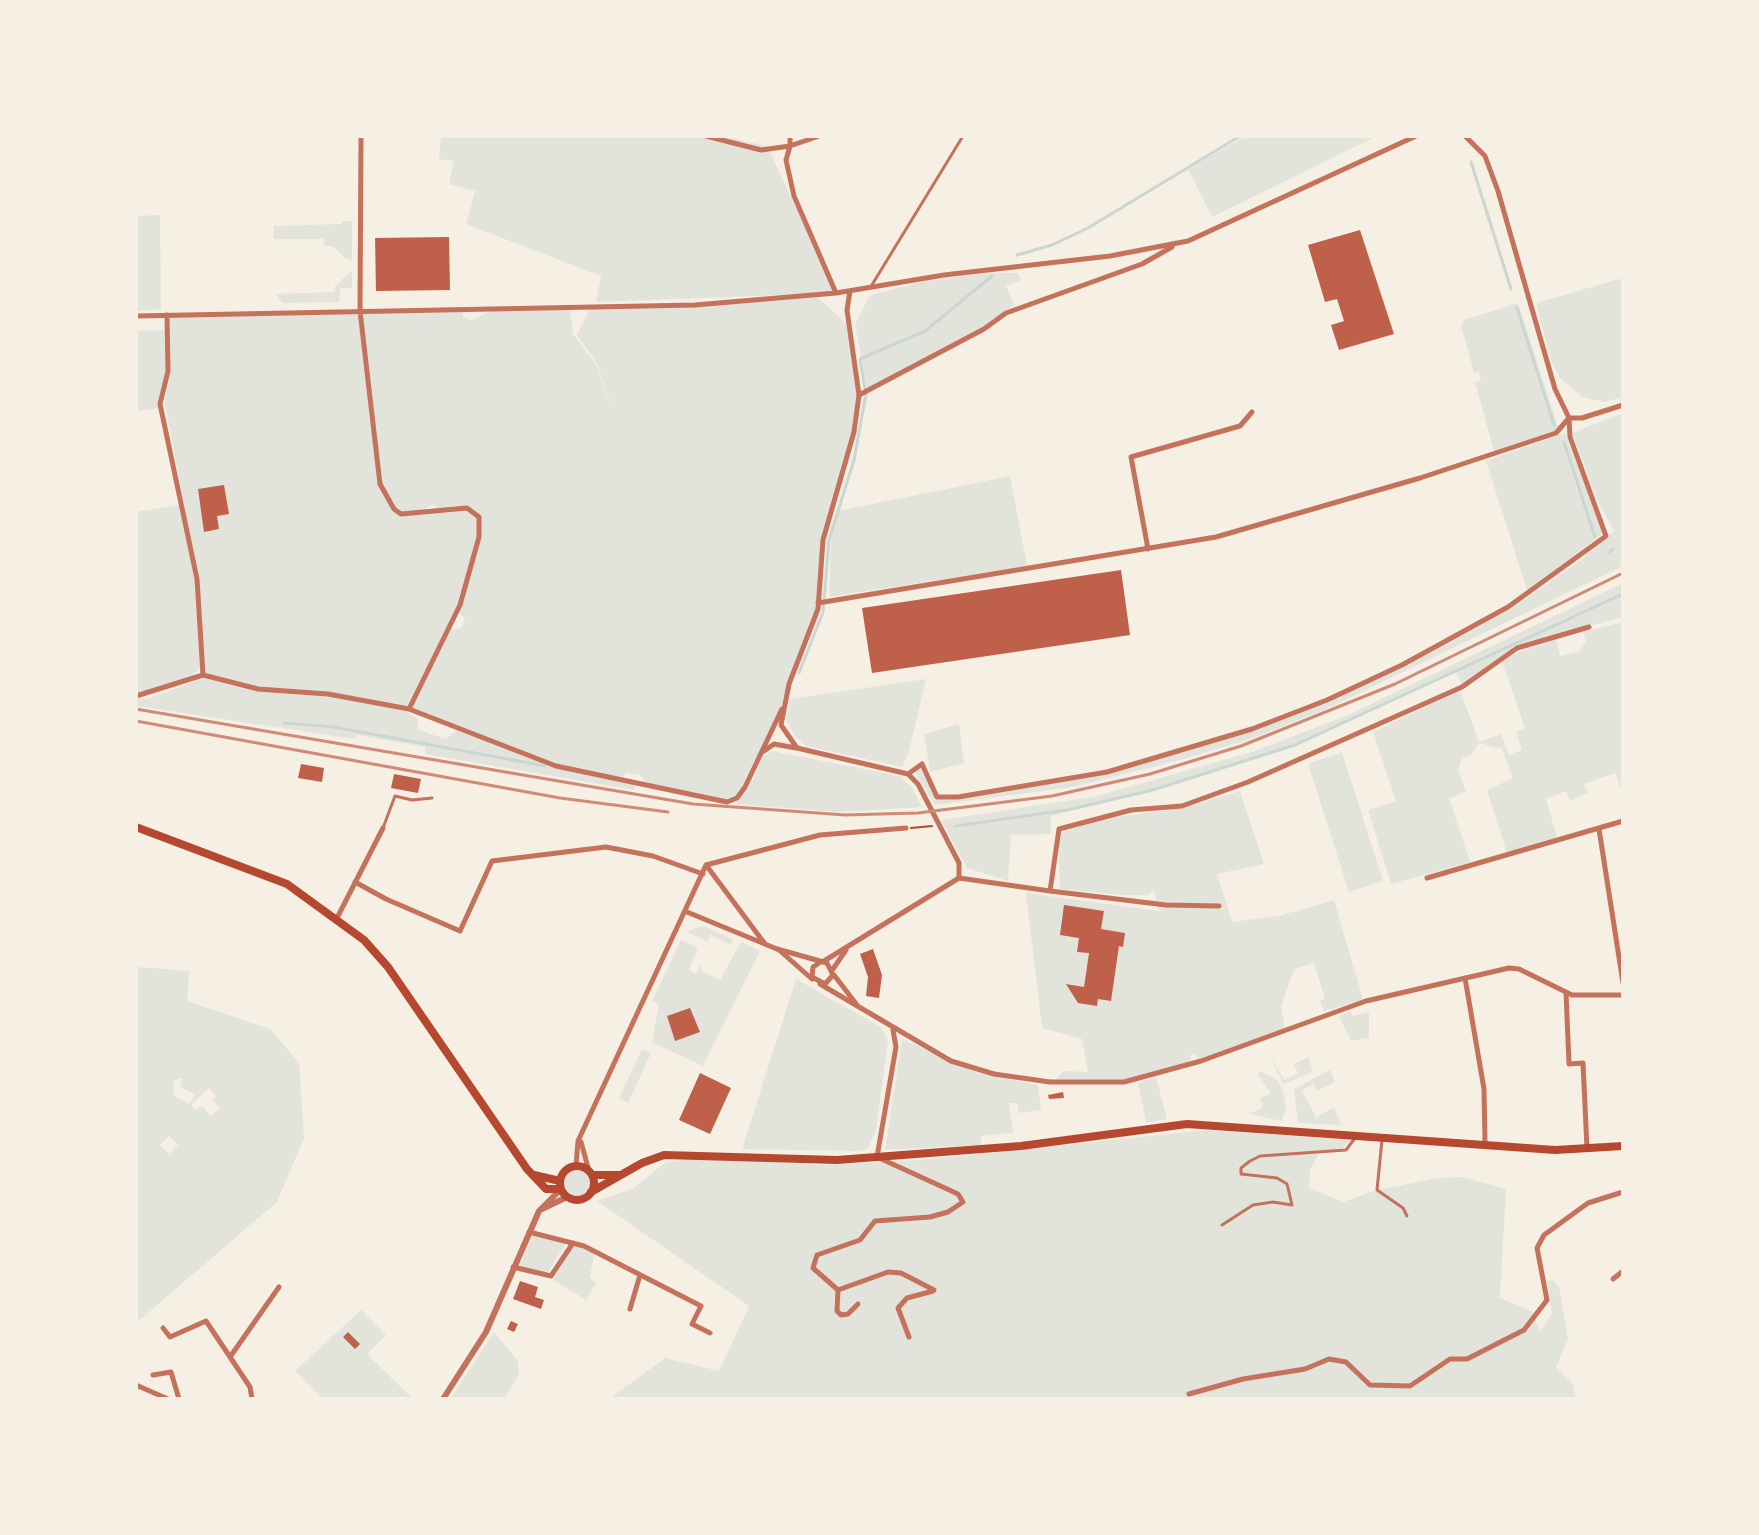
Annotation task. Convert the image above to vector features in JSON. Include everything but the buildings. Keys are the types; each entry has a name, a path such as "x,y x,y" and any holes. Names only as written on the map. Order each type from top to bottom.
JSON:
{"main road":[{"path":"136,827 287,884 337,918 381,958 533,1175 544,1187 562,1189"},
{"path":"533,1175 580,1200 642,1163 677,1154 796,1160 877,1157 1021,1146 1187,1124 1587,1150 1623,1146"},
{"path":"562,1189 565,1171 576,1166 590,1173 621,1175"},
{"path":"590,1173 591,1192"}],"street":[{"path":"361,136 360,311 379,476 386,497 401,514 467,508 479,517 479,537 460,605 409,709"},
{"path":"706,136 761,150 790,146 819,136"},
{"path":"790,136 786,160 794,196 836,293"},
{"path":"861,394 984,329 1006,313 1142,264 1177,245 1416,136"},
{"path":"908,774 922,764 937,797 958,797 1107,772 1252,729 1327,700 1402,665 1508,607 1606,536 1570,437 1569,418 1555,389 1498,191 1485,156 1465,136"},
{"path":"136,316 695,305 836,293 1177,245"},
{"path":"136,696 203,675 258,689 328,694 409,709 556,766 717,801 737,798 782,709 820,603 823,540 851,449 861,394 847,310 850,291"},
{"path":"167,315 168,371 160,404 197,579 203,675"},
{"path":"820,603 1216,537 1420,478 1556,433 1569,418 1623,405"},
{"path":"1148,549 1131,457 1240,426 1252,412"},
{"path":"1050,891 1059,829 1131,810 1182,806 1261,778 1462,687 1517,648 1589,627"},
{"path":"782,709 781,725 797,748"},
{"path":"762,753 774,744 908,774 918,784 959,863 959,878"},
{"path":"1427,878 1623,821"},
{"path":"337,918 383,828"},
{"path":"706,865 820,835 906,828"},
{"path":"1599,829 1623,983"},
{"path":"355,882 460,931 489,863 606,847 653,856 703,874"},
{"path":"576,1166 581,1134 687,912 706,865"},
{"path":"706,865 765,944"},
{"path":"817,982 812,970 821,962 959,878 1166,905 1219,906"},
{"path":"687,912 777,949 821,962 833,972 861,1009"},
{"path":"817,982 829,982 848,948"},
{"path":"777,949 817,982 892,1030 951,1061 994,1074 1050,1082 1124,1082 1188,1065 1366,1001 1519,969 1566,992 1589,997 1623,995"},
{"path":"1465,978 1484,1089 1485,1143"},
{"path":"1566,992 1569,1064 1583,1063 1587,1150"},
{"path":"838,1290 813,1268 817,1255 860,1240 881,1219 893,1221 930,1217 948,1212 963,1202 958,1194 877,1157 896,1047 892,1030"},
{"path":"581,1134 590,1173"},
{"path":"443,1399 486,1332 539,1211 544,1187"},
{"path":"539,1211 562,1189"},
{"path":"1189,1394 1243,1379 1305,1369 1329,1359 1346,1362 1370,1385 1410,1386 1450,1359 1467,1359 1524,1330 1547,1300 1537,1248 1544,1235 1588,1203 1623,1192"},
{"path":"528,1232 573,1243 701,1306 692,1324 710,1333"},
{"path":"513,1267 551,1276 573,1243"},
{"path":"1613,1279 1623,1271"},
{"path":"838,1290 888,1272 901,1273 934,1290 907,1298 898,1308 909,1337"},
{"path":"630,1309 640,1275"},
{"path":"230,1357 279,1287"},
{"path":"838,1290 837,1311 841,1315 848,1314 858,1304"},
{"path":"163,1328 170,1337 206,1321 250,1387 252,1399"},
{"path":"153,1375 171,1372 179,1399"},
{"path":"136,1385 168,1399"}],"lane":[{"path":"870,288 963,136"},
{"path":"383,828 395,796 412,800 432,798"},
{"path":"1222,1225 1253,1205 1273,1202 1292,1205 1287,1184 1277,1178 1241,1174 1241,1168 1250,1161 1260,1156 1346,1150 1357,1135"},
{"path":"1383,1136 1377,1190 1403,1208 1407,1216"}],"path":[{"path":"906,828 940,826"}],"shaded area":[{"path":"441,136 722,136 767,146 836,293 596,302 601,276 466,224 475,191 449,184 454,161 439,159"},
{"path":"1246,136 1377,136 1212,217 1188,169"},
{"path":"160,215 161,309 136,311 136,216"},
{"path":"342,221 352,221 352,260 346,259 334,247 324,245 324,239 274,239 274,226 341,224"},
{"path":"352,270 352,288 340,288 339,302 283,303 276,294 335,292 335,286"},
{"path":"985,273 1018,273 1021,280 1006,286 1014,305 982,327 867,388 855,325 870,295 922,282"},
{"path":"1623,278 1623,397 1604,402 1582,397 1560,378 1551,360 1536,303"},
{"path":"816,296 848,325 858,395 850,449 822,540 816,609 781,708 736,797 727,801 647,784 640,775 628,773 619,778 557,764 410,708 448,631 462,627 465,619 459,612 480,537 480,517 468,507 439,509 433,504 422,511 402,512 395,508 381,483 361,312 463,310 463,316 471,321 492,310 570,309 573,334 596,365 616,419 597,364 577,335 590,308 695,307"},
{"path":"1518,303 1558,427 1494,451 1475,382 1481,380 1479,372 1474,373 1461,325 1464,320"},
{"path":"358,313 379,484 401,515 467,510 477,518 478,537 459,605 408,707 329,693 258,688 204,674 198,579 165,403 170,317"},
{"path":"166,330 166,371 158,408 136,411 136,331"},
{"path":"1623,413 1623,566 1326,709 1253,738 1184,759 1073,787 935,805 916,774 915,770 923,768 937,798 957,799 1108,774 1251,732 1403,668 1510,610 1581,560 1614,531 1599,504 1572,433"},
{"path":"1565,433 1603,530 1600,536 1527,590 1486,461"},
{"path":"1010,476 1027,566 829,597 831,539 838,511"},
{"path":"179,505 195,580 200,668 189,678 136,693 136,512"},
{"path":"1623,583 1623,617 1516,645 1462,685 1456,672 1295,745 1191,780 1051,816 1051,834 1011,835 1008,881 967,868 941,820 1093,797 1252,752 1346,716"},
{"path":"1623,622 1623,794 1615,773 1584,784 1588,793 1570,801 1566,791 1546,799 1557,837 1507,853 1487,790 1513,778 1502,749 1479,743 1470,756 1462,758 1458,770 1466,792 1449,798 1470,862 1391,884 1368,810 1396,801 1373,732 1460,690 1479,742 1501,734 1509,755 1522,750 1516,732 1525,728 1501,659 1556,639 1560,656 1579,652 1586,642 1583,632"},
{"path":"204,678 242,689 328,696 403,710 418,719 418,730 446,739 457,730 550,764 635,785 634,790 425,754 426,747 356,735 355,739 136,706 136,699 147,699"},
{"path":"926,679 908,755 902,767 806,746 795,736 786,720 790,699"},
{"path":"959,724 964,763 930,772 924,734"},
{"path":"772,751 899,776 912,788 922,807 838,812 736,804 753,780 762,758"},
{"path":"1342,752 1383,881 1349,892 1308,764"},
{"path":"1240,791 1264,864 1217,874 1232,922 1279,916 1334,900 1363,1000 1324,1011 1320,1000 1325,999 1314,963 1294,969 1281,1007 1285,1028 1197,1060 1196,1054 1190,1055 1191,1062 1124,1080 1056,1080 1063,1071 1088,1072 1082,1039 1042,1028 1026,893 1159,911 1154,890 1148,895 1122,895 1060,889 1058,834 1100,819 1184,808"},
{"path":"704,926 734,940 731,945 711,935 707,942 686,931"},
{"path":"681,940 698,948 689,970 696,973 700,965 702,971 720,980 741,942 760,951 703,1066 652,1042 659,1005 652,1001"},
{"path":"136,957 139,967 189,971 187,1001 270,1029 299,1063 304,1138 277,1202 136,1323","holes":["182,1078 180,1086 195,1095 189,1104 173,1095 174,1080","209,1088 220,1108 211,1116 202,1106 195,1110 191,1105","169,1136 178,1145 169,1154 160,1145"]},
{"path":"796,979 881,1027 888,1040 876,1130 868,1148 861,1151 742,1149"},
{"path":"1350,1011 1353,1016 1369,1012 1369,1038 1351,1041 1339,1016"},
{"path":"902,1039 977,1073 1038,1085 1041,1110 1019,1113 1017,1103 1009,1103 1013,1133 981,1136 981,1145 885,1150"},
{"path":"642,1049 651,1053 628,1103 619,1098"},
{"path":"1268,1051 1284,1080 1298,1073 1294,1064 1308,1057 1313,1072 1283,1084"},
{"path":"1330,1070 1335,1082 1317,1091 1314,1084 1302,1090 1316,1118 1334,1107 1341,1125 1298,1123 1294,1089"},
{"path":"1261,1071 1277,1080 1283,1091 1286,1106 1282,1121 1249,1114 1263,1107 1260,1098 1271,1093 1257,1074"},
{"path":"1156,1077 1167,1119 1146,1123 1138,1083"},
{"path":"1207,1130 1351,1140 1343,1148 1319,1152 1310,1170 1309,1188 1343,1202 1377,1190 1438,1178 1462,1177 1506,1189 1500,1298 1532,1311 1540,1332 1552,1313 1547,1281 1553,1280 1559,1287 1568,1339 1556,1367 1573,1384 1576,1399 609,1399 665,1358 719,1371 749,1306 597,1201 634,1188 666,1162 700,1158 824,1165 921,1160"},
{"path":"577,1166 589,1171 594,1183 589,1195 577,1200 565,1195 560,1183 565,1171"},
{"path":"533,1235 566,1243 547,1274 519,1267"},
{"path":"574,1245 585,1247 594,1255 590,1277 596,1284 586,1300 553,1280"},
{"path":"361,1310 386,1335 367,1354 413,1399 323,1399 295,1371"},
{"path":"494,1332 518,1361 519,1374 504,1399 450,1399"}],"waterway":[{"path":"1017,255 1052,245 1088,228 1240,136"},
{"path":"1471,162 1511,289"},
{"path":"799,673 823,612 829,540 854,460 866,394 860,359 925,331 992,276"},
{"path":"1517,308 1554,425"},
{"path":"1564,442 1595,537"},
{"path":"1610,552 1613,549"},
{"path":"956,826 1067,810 1149,791 1295,745 1623,594"},
{"path":"284,723 334,727 545,766"}],"railway":[{"path":"136,709 693,804 845,815 918,813 1052,796 1150,774 1241,746 1395,684 1623,573"},
{"path":"136,721 560,798 668,812"}]}
